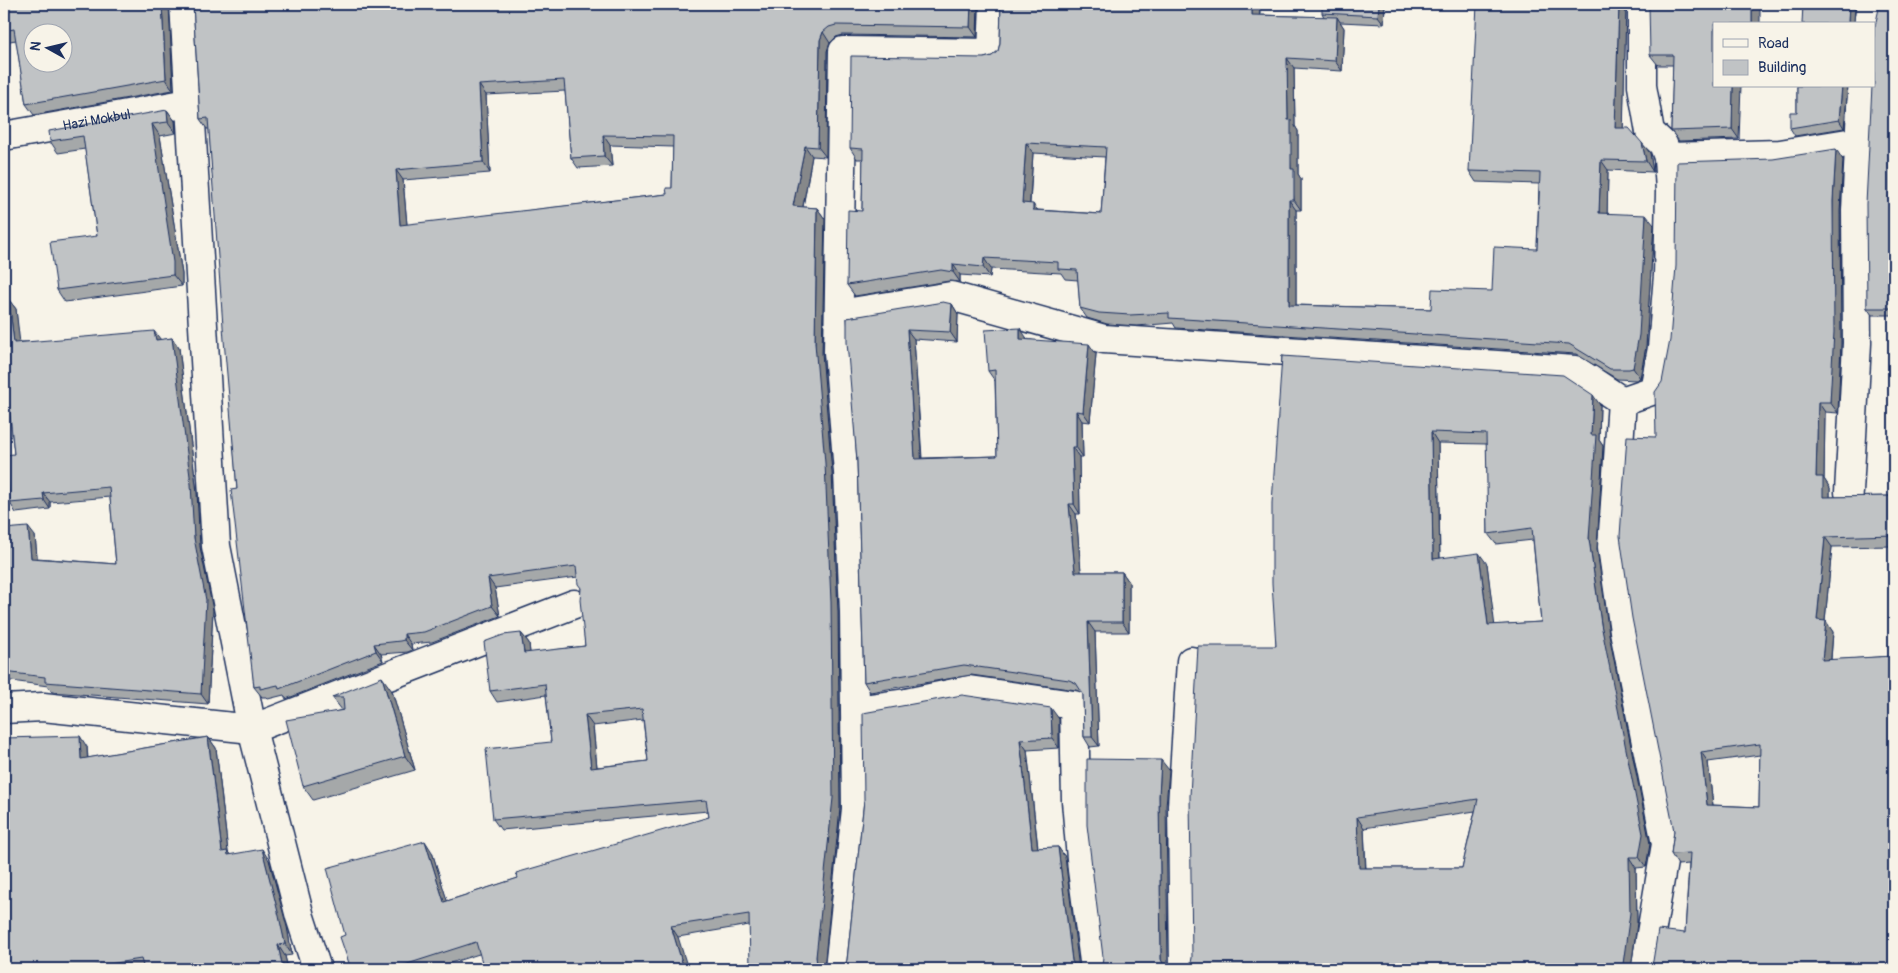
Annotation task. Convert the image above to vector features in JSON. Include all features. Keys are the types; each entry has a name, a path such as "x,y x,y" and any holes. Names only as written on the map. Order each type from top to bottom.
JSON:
{"street":[{"path":"184,4 216,546 252,729 300,916 317,969"},
{"path":"839,969 856,809 854,603 848,472 838,352 844,51 992,54 994,4"},
{"path":"1622,400 1654,390 1662,348 1668,275 1670,192 1668,156 1662,144 1650,132 1642,86 1642,4"},
{"path":"1868,22 1871,4"},
{"path":"1849,492 1857,343 1856,211 1862,88"},
{"name":"Hazi Mokbul","path":"4,136 189,103"},
{"path":"1668,156 1780,154 1860,141"},
{"path":"839,314 951,296 1104,339 1576,370 1622,400"},
{"path":"1622,400 1612,547 1624,631 1666,844 1645,969"},
{"path":"4,708 43,707 252,729 574,604"},
{"path":"1184,969 1182,806 1191,662"},
{"path":"855,710 906,703 969,690 1074,706 1076,800 1082,870 1095,969"}],"building":[{"path":"4,4 162,4 166,79 26,104 14,29 4,31"},
{"path":"193,4 971,4 970,27 836,25 829,27 823,32 820,40 818,147 805,146 793,206 817,208 815,343 825,463 831,602 833,798 816,957 817,964 821,969 750,969 749,914 671,926 684,969 484,969 476,942 398,967 398,969 351,969 340,937 345,935 327,868 425,841 444,902 518,878 516,873 709,817 706,800 493,819 486,749 551,742 545,684 490,691 484,642 503,635 521,633 524,653 585,646 580,600 581,588 578,584 576,566 488,578 492,606 424,632 404,634 404,640 374,644 376,651 279,689 278,685 260,689 260,686 254,687 231,490 237,489 208,118 200,119","holes":["564,80 571,158 604,156 603,135 673,136 672,188 666,188 667,194 400,225 396,170 483,162 479,85","642,709 648,761 591,768 585,715"]},
{"path":"1001,4 1252,4 1252,15 1337,17 1335,61 1287,58 1288,120 1291,120 1291,169 1294,169 1294,200 1289,200 1289,305 1431,309 1432,289 1492,291 1494,247 1537,249 1540,173 1469,171 1477,4 1619,4 1615,128 1629,128 1642,143 1646,161 1601,160 1599,213 1646,215 1639,335 1633,368 1610,369 1569,344 1169,318 1169,313 1130,315 1099,313 1080,308 1077,270 1058,269 1058,262 984,258 983,267 953,264 953,272 941,270 847,285 848,210 862,211 863,149 850,148 851,56 984,58 992,56 998,51","holes":["1026,143 1106,147 1101,214 1033,210 1033,204 1022,203"]},
{"path":"1322,4 1379,4 1378,16 1322,13"},
{"path":"1649,4 1752,4 1752,22 1713,22 1713,88 1733,88 1732,129 1671,131 1673,55 1650,55"},
{"path":"1803,4 1849,4 1848,22 1802,22"},
{"path":"1880,4 1894,4 1894,308 1867,308 1866,204 1872,88 1876,88 1876,22"},
{"path":"1797,88 1842,88 1839,120 1790,128 1790,112 1797,112"},
{"path":"167,110 168,122 152,124 173,262 173,275 57,290 50,242 97,236 83,136 50,141 49,131"},
{"path":"1836,149 1833,201 1834,332 1830,402 1818,402 1816,477 1823,477 1823,497 1894,496 1894,535 1825,537 1817,620 1826,621 1822,660 1894,656 1894,969 1649,969 1653,961 1658,930 1685,933 1690,853 1671,854 1674,831 1632,618 1620,536 1627,436 1656,437 1655,392 1662,382 1670,340 1676,266 1677,162 1773,159","holes":["1760,744 1759,807 1707,805 1701,752"]},
{"path":"4,300 9,300 14,343 154,331 156,340 172,338 191,484 194,538 206,600 201,694 45,682 45,677 4,672 4,529 28,527 31,558 116,564 109,487 43,493 44,500 10,503 5,455 14,454 4,358"},
{"path":"943,302 952,304 950,332 907,330 915,459 997,456 995,370 988,371 985,330 1020,328 1020,339 1089,344 1083,412 1076,411 1076,447 1072,447 1074,504 1069,504 1075,572 1122,572 1122,622 1088,622 1092,737 1084,737 1083,694 1076,683 1069,680 964,665 864,682 857,461 847,342 847,318"},
{"path":"1282,356 1563,375 1593,395 1591,435 1596,435 1589,539 1601,624 1643,834 1639,857 1629,857 1630,913 1623,964 1627,969 1187,969 1190,967 1192,958 1190,796 1198,646 1276,646 1272,583 1272,503","holes":["1431,432 1486,434 1488,534 1532,528 1541,622 1488,625 1479,553 1433,559","1478,799 1462,868 1359,868 1357,817"]},
{"path":"382,677 405,756 303,786 286,720 344,710 343,697 332,697"},
{"path":"962,695 1051,708 1052,738 1020,740 1032,848 1058,847 1072,961 1077,969 842,969 847,960 864,800 863,713"},
{"path":"80,736 81,759 208,737 222,852 227,851 228,855 262,849 285,944 278,945 283,969 144,969 141,959 77,969 4,969 4,738"},
{"path":"1087,759 1161,760 1159,796 1161,959 1166,969 1098,969 1102,965 1103,957 1087,825"}]}
